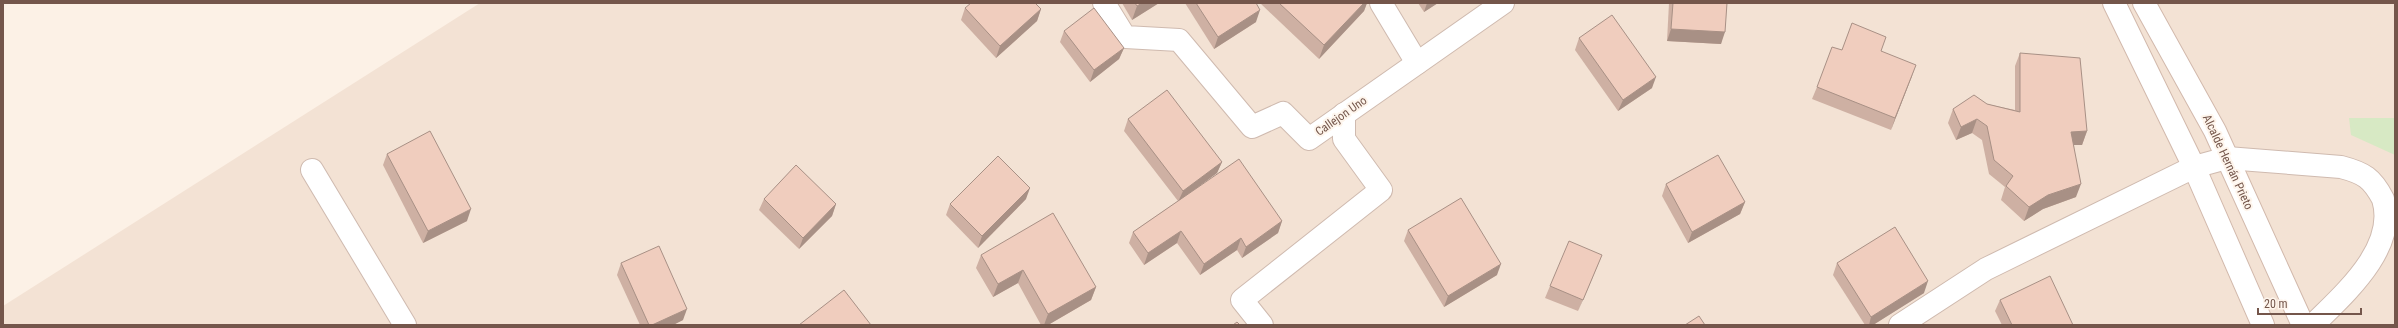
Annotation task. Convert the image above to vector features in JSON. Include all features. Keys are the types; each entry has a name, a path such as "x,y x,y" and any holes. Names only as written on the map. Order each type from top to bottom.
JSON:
{"street":[{"name":"Callejon Uno","path":"1104,3 1125,37 1179,40 1252,127 1283,113 1309,139 1504,3"},
{"path":"1381,3 1417,63"},
{"path":"2114,3 2194,167 2263,325"},
{"name":"Alcalde Hernán Prieto","path":"2144,3 2215,131 2303,325"},
{"path":"1262,325 1242,300 1381,190 1344,139 1344,114"},
{"path":"1900,325 1986,269 2194,167 2227,158 2341,167 2359,172 2374,183 2388,208 2388,240 2373,266 2313,325"},
{"path":"312,170 405,325"}],"shaded area":[{"path":"480,3 2395,3 2395,325 3,325 3,306"}],"green space":[{"path":"2349,118 2395,118 2395,155 2351,135"}],"building":[{"path":"971,3 1035,3 1041,9 1000,46 965,8"},
{"path":"1135,3 1142,3 1137,6"},
{"path":"1196,3 1256,3 1260,10 1218,37"},
{"path":"1279,3 1364,3 1324,45"},
{"path":"1673,3 1727,3 1725,32 1671,29"},
{"path":"1094,8 1124,48 1094,70 1064,31"},
{"path":"1612,15 1656,77 1623,100 1579,38"},
{"path":"1852,23 1886,37 1881,51 1916,65 1895,118 1817,87 1832,47 1842,50"},
{"path":"2020,53 2080,58 2087,131 2071,132 2081,184 2048,195 2029,207 2006,186 2013,176 1994,160 1987,126 1977,119 1961,127 1953,109 1974,95 1987,104 2020,112"},
{"path":"1167,90 1222,162 1183,191 1128,119"},
{"path":"430,131 471,209 428,231 387,154"},
{"path":"1718,155 1745,202 1692,232 1666,184"},
{"path":"998,156 1030,188 982,236 950,204"},
{"path":"1239,159 1282,221 1246,247 1241,238 1204,264 1181,231 1148,253 1133,232"},
{"path":"796,165 836,204 803,238 764,199"},
{"path":"1461,198 1501,264 1448,296 1408,230"},
{"path":"1053,213 1096,287 1048,314 1023,270 998,284 981,255"},
{"path":"1895,227 1928,281 1871,317 1837,263"},
{"path":"1569,241 1602,255 1583,300 1550,286"},
{"path":"659,246 687,309 649,325 621,263"},
{"path":"2050,276 2073,325 2012,325 2000,300"},
{"path":"844,290 871,325 799,325"},
{"path":"1699,316 1705,325 1685,325"},
{"path":"1237,322 1240,325 1233,325"}]}
